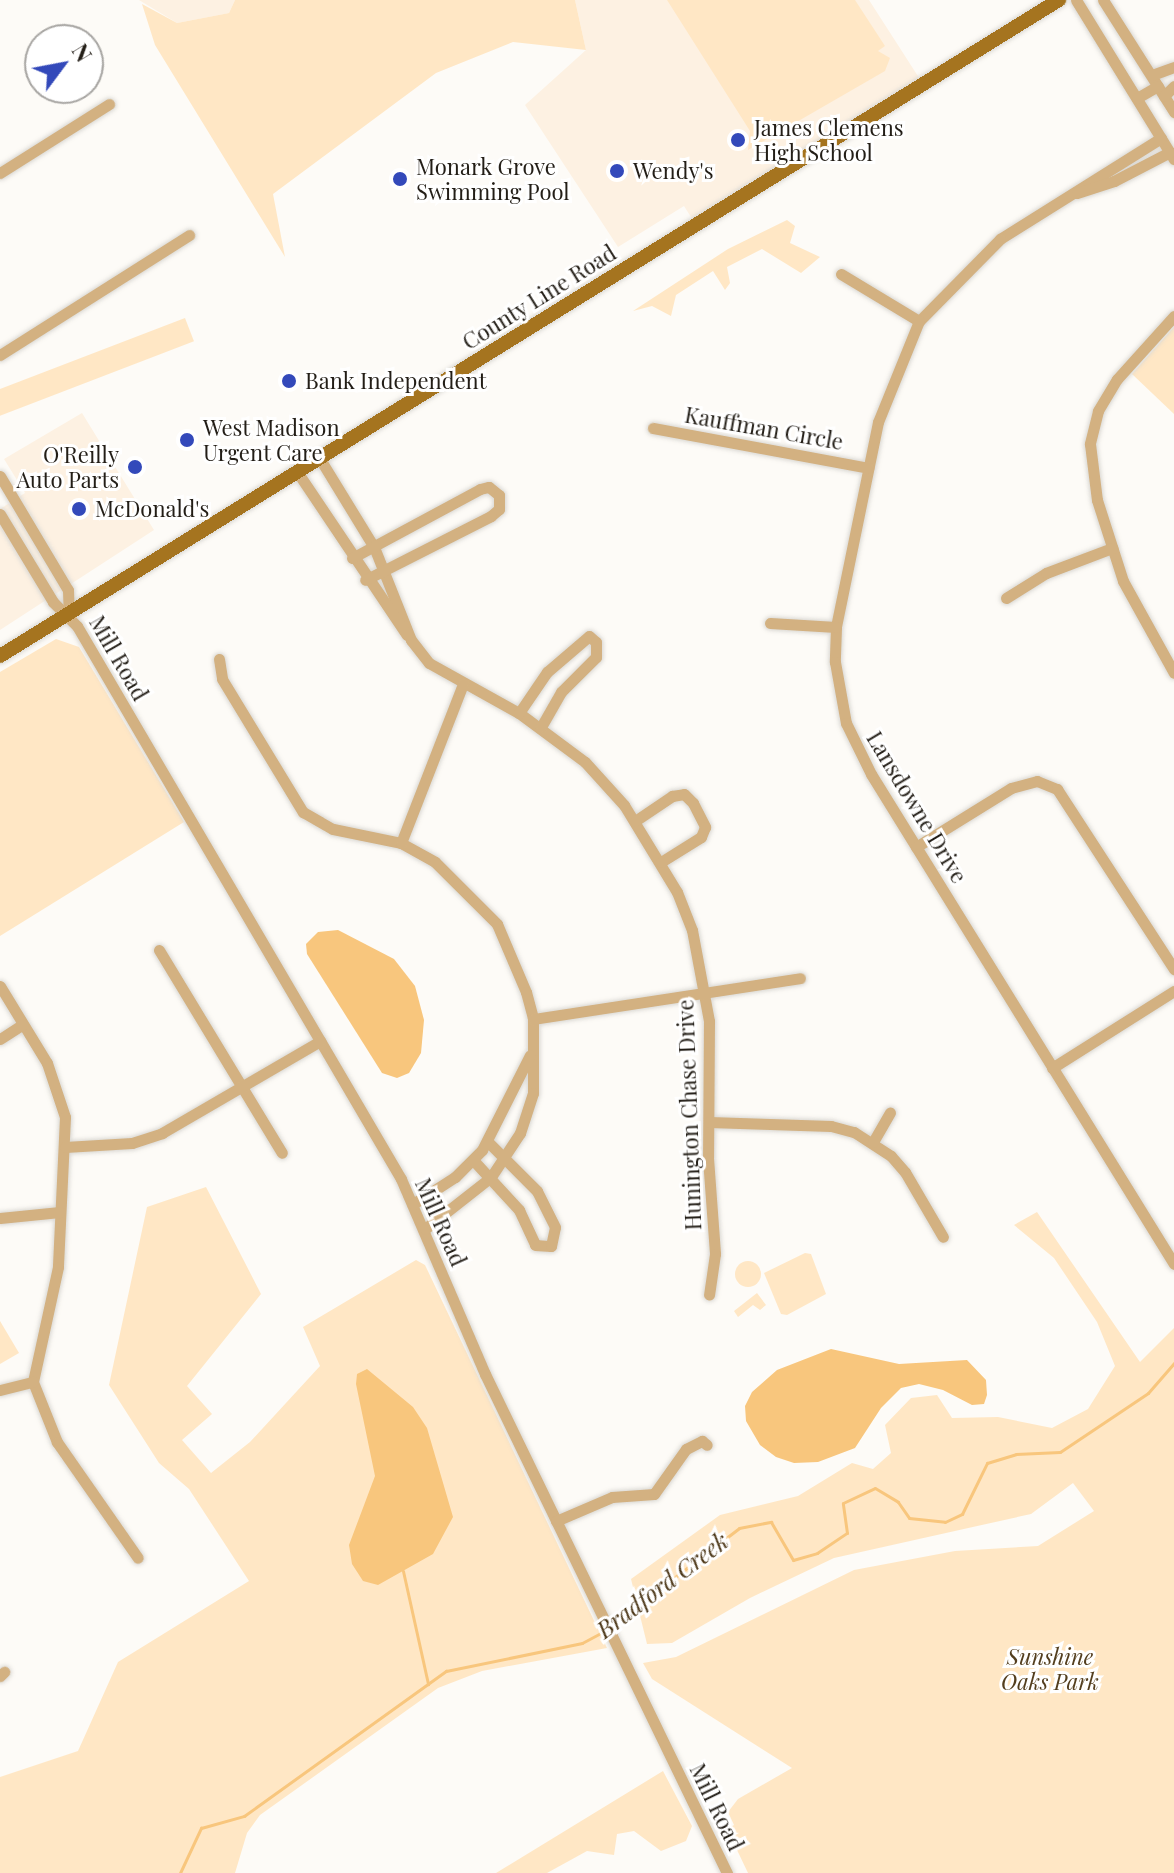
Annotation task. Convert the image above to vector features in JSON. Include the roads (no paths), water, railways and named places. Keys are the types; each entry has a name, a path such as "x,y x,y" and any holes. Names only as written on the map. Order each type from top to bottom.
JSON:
{"main road":[{"name":"County Line Road","path":"0,656 1059,0"}],"street":[{"path":"1076,0 1169,147"},
{"path":"1103,0 1174,112"},
{"path":"1137,98 1158,85 1174,67"},
{"path":"1158,85 1174,86"},
{"path":"0,173 109,104"},
{"name":"Lansdowne Drive","path":"1169,147 1065,197 1000,239 919,321 893,378 868,468 836,627 835,662 846,723 916,847 1174,1264"},
{"path":"0,355 189,235"},
{"path":"841,274 919,321"},
{"path":"1174,316 1117,379 1093,427 1092,477 1112,548 1132,603 1174,673"},
{"name":"Kauffman Circle","path":"653,428 868,468"},
{"name":"Hunington Chase Drive","path":"320,459 374,547 411,640 429,663 519,713 585,762 635,821 661,862 692,930 706,995 715,1254 709,1295"},
{"path":"298,473 365,580 411,640"},
{"path":"0,476 68,590 69,613"},
{"path":"352,558 480,489 489,487 499,495 499,509 491,516 365,580"},
{"path":"0,514 53,602 69,613"},
{"path":"1006,598 1046,573 1112,548"},
{"name":"Mill Road","path":"69,613 413,1204 485,1374 727,1873"},
{"path":"770,623 836,627"},
{"path":"519,713 547,672 581,638 589,636 596,642 596,657 561,692 541,727"},
{"path":"219,659 222,679 303,812 333,829 401,843 462,884 497,924 513,955 533,1019 529,1112 506,1158 491,1177 425,1229"},
{"path":"401,843 463,684"},
{"path":"916,847 1011,788 1037,781 1057,789 1174,969"},
{"path":"635,821 672,796 684,794 693,803 705,827 701,837 661,862"},
{"path":"159,950 282,1153"},
{"path":"533,1019 706,995 800,978"},
{"path":"0,986 58,1087 65,1147 58,1267 33,1382 57,1442 138,1558"},
{"path":"1052,1068 1174,991"},
{"path":"0,1039 23,1024"},
{"path":"65,1147 143,1140 320,1041"},
{"path":"413,1204 474,1161 488,1142 532,1051"},
{"path":"873,1142 890,1112"},
{"path":"709,1122 831,1126 873,1142 905,1172 943,1237"},
{"path":"474,1161 519,1210 535,1245 551,1246 556,1233 545,1205 506,1158 488,1142"},
{"path":"0,1218 60,1212"},
{"path":"0,1390 33,1382"},
{"path":"556,1521 612,1497 654,1494 686,1449 702,1441 707,1445"}],"waterway":[{"name":"Bradford Creek","path":"611,1626 739,1528 771,1522 793,1560 817,1553 847,1533 843,1503 875,1488 898,1502 909,1518 945,1522 962,1514 987,1463 1016,1454 1060,1452 1148,1393 1174,1363"},
{"path":"403,1571 428,1684"},
{"name":"Bradford Creek","path":"180,1873 201,1828 244,1816 446,1671 582,1643 605,1631"}],"place":[{"name":"James Clemens High School","path":"738,140"},
{"name":"Wendy's","path":"617,171"},
{"name":"Monark Grove Swimming Pool","path":"400,179"},
{"name":"Bank Independent","path":"289,381"},
{"name":"West Madison Urgent Care","path":"187,440"},
{"name":"O'Reilly Auto Parts","path":"135,467"},
{"name":"McDonald's","path":"79,509"}],"park label":[{"name":"Sunshine Oaks Park","path":"1050,1668"}]}
